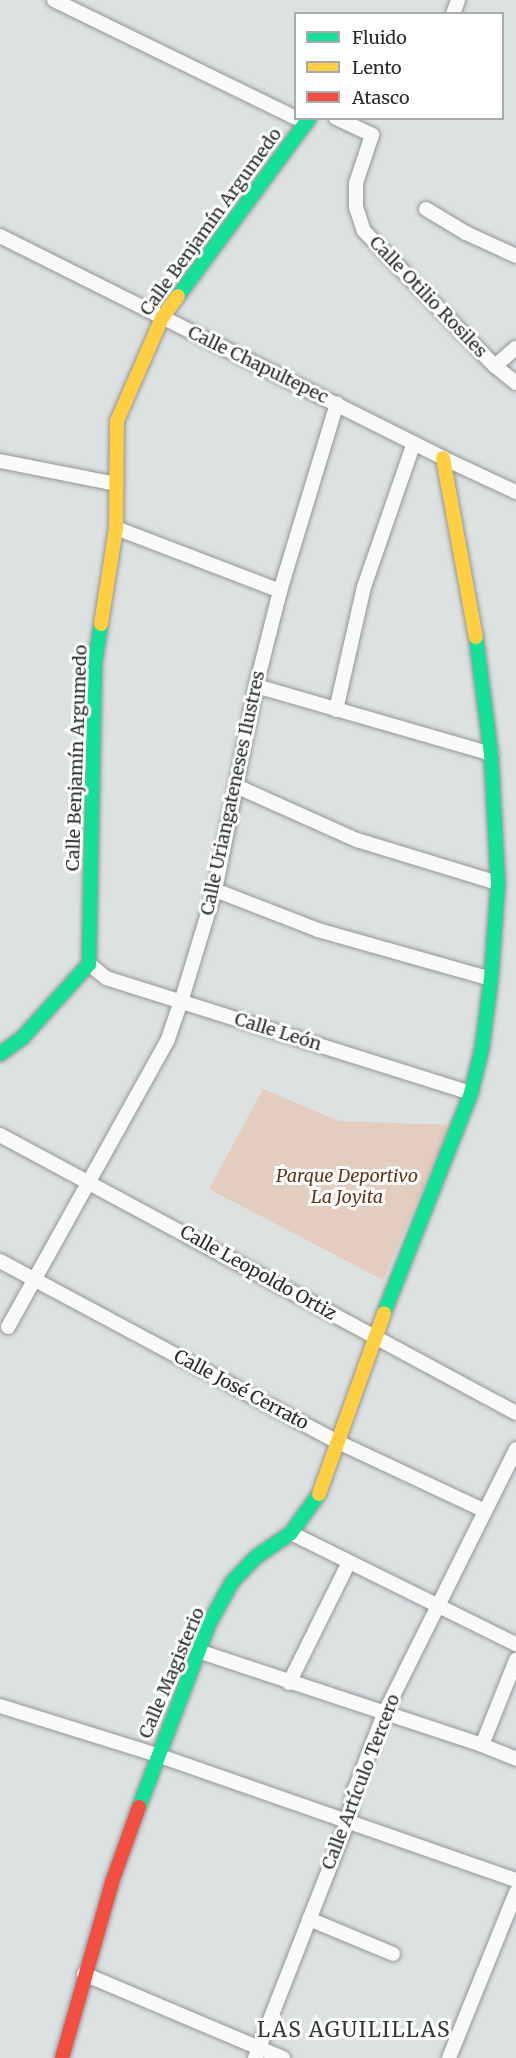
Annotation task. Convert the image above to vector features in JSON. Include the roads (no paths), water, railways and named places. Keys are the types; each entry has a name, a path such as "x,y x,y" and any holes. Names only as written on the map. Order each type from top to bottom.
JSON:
{"street":[{"path":"54,0 294,116"},
{"name":"Calle Benjamín Argumedo","path":"89,964 95,662 116,528 117,421 154,330 300,120"},
{"name":"Calle Otilio Rosiles","path":"340,120 372,135 356,183 356,207 363,231 495,366 516,383"},
{"path":"426,209 466,233 516,256"},
{"name":"Calle Chapultepec","path":"0,236 443,458 516,492"},
{"path":"495,366 516,348"},
{"name":"Calle Uriangateneses Ilustres","path":"8,1327 168,1039 215,890 256,686 280,591 337,403"},
{"path":"336,710 364,586 414,443"},
{"name":"Calle Magisterio","path":"62,2058 112,1882 157,1755 209,1624 232,1582 256,1557 291,1533 318,1497 375,1337 471,1092 482,1048 491,979 498,882 491,754 472,604 443,458"},
{"path":"0,461 116,484"},
{"path":"116,528 280,591"},
{"path":"256,686 491,754"},
{"path":"236,786 357,840 498,882"},
{"path":"215,890 318,930 491,979"},
{"path":"0,1054 22,1038 89,964"},
{"name":"Calle León","path":"89,964 106,978 471,1092"},
{"name":"Calle Leopoldo Ortiz","path":"0,1136 88,1180 516,1413"},
{"name":"Calle José Cerrato","path":"0,1261 338,1442 485,1511"},
{"name":"Calle Artículo Tercero","path":"257,2053 348,1821 355,1789 384,1714 516,1449"},
{"path":"291,1533 516,1644"},
{"path":"289,1683 349,1562"},
{"path":"198,1651 482,1745 516,1759"},
{"path":"482,1745 516,1660"},
{"path":"0,1706 157,1755 516,1880"},
{"path":"449,2058 516,1893"},
{"path":"309,1919 393,1954"},
{"path":"84,1974 257,2053 283,2058"}],"district":[{"name":"LAS AGUILILLAS","path":"354,2030"}],"park label":[{"name":"Parque Deportivo La Joyita","path":"347,1187"}]}
